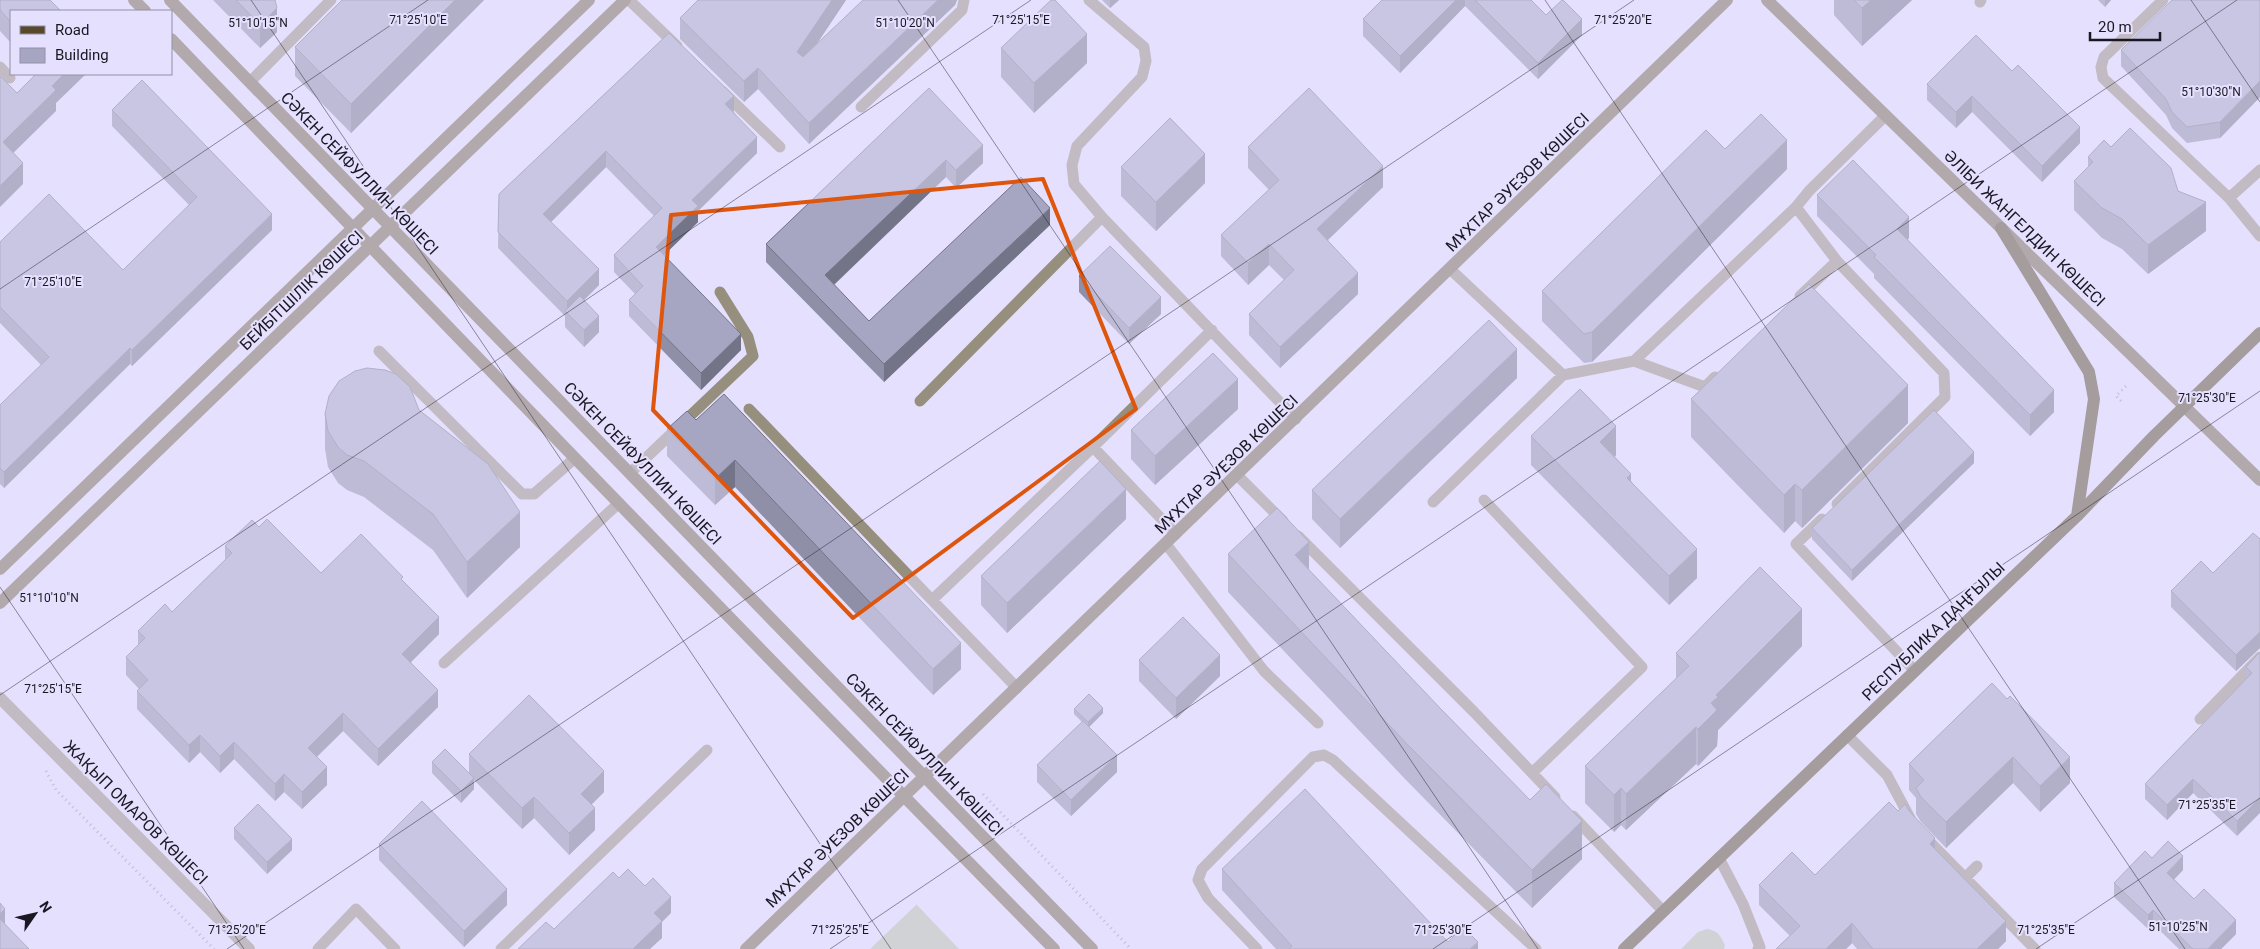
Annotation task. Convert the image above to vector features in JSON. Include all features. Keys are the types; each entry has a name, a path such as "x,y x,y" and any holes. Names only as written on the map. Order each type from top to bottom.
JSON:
{"main road":[{"path":"134,0 144,10"},
{"name":"СӘКЕН СЕЙФУЛЛИН КӨШЕСІ","path":"170,0 1092,949"},
{"name":"БЕЙБІТШІЛІК КӨШЕСІ","path":"0,569 589,0"},
{"name":"БЕЙБІТШІЛІК КӨШЕСІ","path":"0,603 369,246 627,0"},
{"name":"МҰХТАР ӘУЕЗОВ КӨШЕСІ","path":"746,949 1727,0"},
{"name":"ӘЛІБИ ЖАНГЕЛДИН КӨШЕСІ","path":"1767,0 2260,480"},
{"path":"172,40 352,229 903,797 1054,949"},
{"path":"2001,228 2089,372 2094,399 2077,516"},
{"name":"РЕСПУБЛИКА ДАҢҒЫЛЫ","path":"1624,949 2077,516 2154,436 2260,333"}],"street":[{"name":"ЖАҚЫП ОМАРОВ КӨШЕСІ","path":"0,698 248,949"}],"lane":[{"path":"250,82 331,0"},
{"path":"627,0 688,57"},
{"path":"861,107 962,10 964,0"},
{"path":"1089,0 1144,46 1146,61 1142,77 1077,146 1072,165 1074,184 1102,217 1296,419"},
{"path":"2162,0 2104,56 2101,67 2104,78 2229,198 2260,236"},
{"path":"0,67 10,78"},
{"path":"717,85 780,148"},
{"path":"1634,361 1796,207 1809,191 1886,115"},
{"path":"2229,198 2260,170"},
{"path":"1796,207 1836,261 1944,373 1945,397 1796,544 1915,671"},
{"path":"920,402 1102,217"},
{"path":"1788,307 1836,261"},
{"path":"1450,269 1563,375"},
{"path":"630,473 753,356 748,337 720,292"},
{"path":"932,600 1093,448 1212,330"},
{"path":"379,351 522,494 534,494 575,458"},
{"path":"1433,502 1563,375 1634,361 1705,387 1726,367"},
{"path":"749,409 1017,688"},
{"path":"1093,448 1176,534"},
{"path":"1237,475 1474,712 1663,911"},
{"path":"1484,500 1642,667 1532,773"},
{"path":"444,663 619,504"},
{"path":"1166,544 1264,671 1318,723"},
{"path":"2200,719 2260,657"},
{"path":"1847,735 1887,775 1914,827 2035,949"},
{"path":"501,949 707,750"},
{"path":"1257,949 1208,898 1198,880 1202,869 1313,757 1324,755 1333,760 1536,949"},
{"path":"1719,858 1743,904 1760,947 1758,949"},
{"path":"1965,878 1977,866"},
{"path":"318,949 356,909 395,949"}],"path":[{"path":"2121,401 2116,396 2128,385"},
{"path":"44,768 56,790 214,949"},
{"path":"983,794 1131,949"}],"highlighted area":[{"path":"1043,179 1136,409 853,618 653,410 671,215"}],"green space":[{"path":"916,905 959,949 870,949"},
{"path":"1707,929 1718,934 1725,945 1724,949 1681,949 1698,932"}],"building":[{"path":"0,0 50,0 60,10 10,10 10,21 0,10"},
{"path":"236,0 275,0 277,8 260,25"},
{"path":"342,0 455,0 351,104 295,47"},
{"path":"698,0 832,0 797,52 803,57 863,0 938,0 809,123 758,68 744,81 680,18"},
{"path":"1051,0 1055,0 1087,34 1034,83 1001,48"},
{"path":"1382,0 1456,0 1400,56 1363,19"},
{"path":"1475,0 1531,0 1546,15 1563,0 1582,19 1538,63"},
{"path":"1854,0 1871,0 1862,8"},
{"path":"2172,0 2260,0 2260,81 2220,122 2187,127 2172,112 2166,99 2121,50"},
{"path":"669,33 734,96 725,104 757,137 692,200 698,206 656,247 741,334 701,373 629,300 643,286 614,255 662,208 606,151 543,214 599,269 567,301 498,232 499,194"},
{"path":"1976,35 2012,71 2018,65 2080,127 2042,166 1972,96 1956,112 1927,84"},
{"path":"35,75 63,75 52,86 56,90 3,142 23,163 0,186 0,76 17,93"},
{"path":"142,80 272,214 132,350 130,348 4,472 0,468 0,405 49,357 0,307 0,242 49,194 123,270 197,197 112,110"},
{"path":"929,88 983,145 956,170 946,160 825,275 869,321 1021,177 1050,208 884,364 766,244"},
{"path":"1309,88 1383,166 1317,229 1358,273 1280,347 1249,314 1294,270 1269,244 1248,263 1221,235 1279,180 1248,147"},
{"path":"1761,114 1787,140 1592,332 1584,334 1542,291 1706,130 1725,149"},
{"path":"1170,118 1205,154 1156,202 1121,167"},
{"path":"2130,128 2171,168 2178,191 2206,202 2148,245 2122,219 2102,208 2074,181 2093,162 2088,157 2104,140 2111,147"},
{"path":"1853,160 1909,217 1897,229 2054,390 2030,415 1874,257 1876,255 1817,195"},
{"path":"1110,246 1161,297 1129,328 1079,276"},
{"path":"1809,284 1908,385 1802,490 1795,484 1784,495 1691,399"},
{"path":"580,296 599,316 584,330 565,311"},
{"path":"1489,320 1517,349 1340,519 1312,490"},
{"path":"1213,353 1238,379 1155,456 1131,430"},
{"path":"367,368 385,370 396,374 410,387 419,410 488,464 520,512 467,562 433,514 364,461 347,455 338,447 328,431 325,414 329,396 339,381 355,371"},
{"path":"1580,389 1616,426 1600,442 1631,474 1627,478 1697,549 1669,576 1531,436"},
{"path":"724,394 961,643 933,669 735,460 715,479 667,429 687,411 696,420"},
{"path":"1934,410 1974,452 1852,570 1812,528"},
{"path":"1100,461 1126,489 1007,603 981,576"},
{"path":"1277,508 1309,542 1295,555 1439,707 1530,800 1546,784 1582,821 1532,870 1406,743 1228,554"},
{"path":"267,519 321,573 361,534 403,577 401,579 439,617 402,654 438,690 378,749 343,713 308,748 327,767 302,792 284,774 275,784 234,742 220,756 200,735 189,745 137,691 148,680 126,657 145,638 138,631 165,604 172,612 232,553 225,546 252,520 259,527"},
{"path":"2253,533 2260,539 2260,632 2236,655 2171,591 2201,561 2213,573"},
{"path":"1760,567 1802,609 1716,695 1718,697 1711,703 1717,710 1698,729 1696,727 1626,794 1621,788 1614,795 1585,766 1689,666 1676,653"},
{"path":"1183,617 1220,655 1176,698 1139,660"},
{"path":"2260,652 2260,798 2237,821 2193,779 2167,805 2145,784 2252,673 2246,667"},
{"path":"1992,683 2007,699 2010,696 2070,757 2040,786 2013,757 1946,822 1921,797 1916,788 1924,780 1909,764"},
{"path":"1089,694 1103,708 1088,722 1074,709"},
{"path":"529,695 604,771 581,794 595,808 569,833 534,797 522,808 469,754"},
{"path":"1083,721 1117,755 1071,800 1037,765"},
{"path":"445,749 474,778 461,791 432,762"},
{"path":"1305,789 1448,942 1463,927 1478,942 1470,949 1289,949 1292,946 1222,869"},
{"path":"422,801 507,889 464,931 379,844"},
{"path":"1889,802 1898,811 1905,804 1910,812 1935,838 1930,844 2006,921 1977,949 1873,949 1852,923 1826,949 1776,949 1800,926 1759,885 1792,852 1815,875"},
{"path":"258,804 292,839 267,862 234,828"},
{"path":"2168,841 2183,856 2167,873 2194,899 2204,889 2236,920 2208,949 2193,949 2153,910 2148,915 2114,883 2145,851 2152,858"},
{"path":"628,869 645,886 653,878 671,897 654,913 662,921 633,949 518,949 546,922 554,929 613,872 619,878"},
{"path":"0,903 5,909 0,914"},
{"path":"0,919 29,949 0,949"}]}
